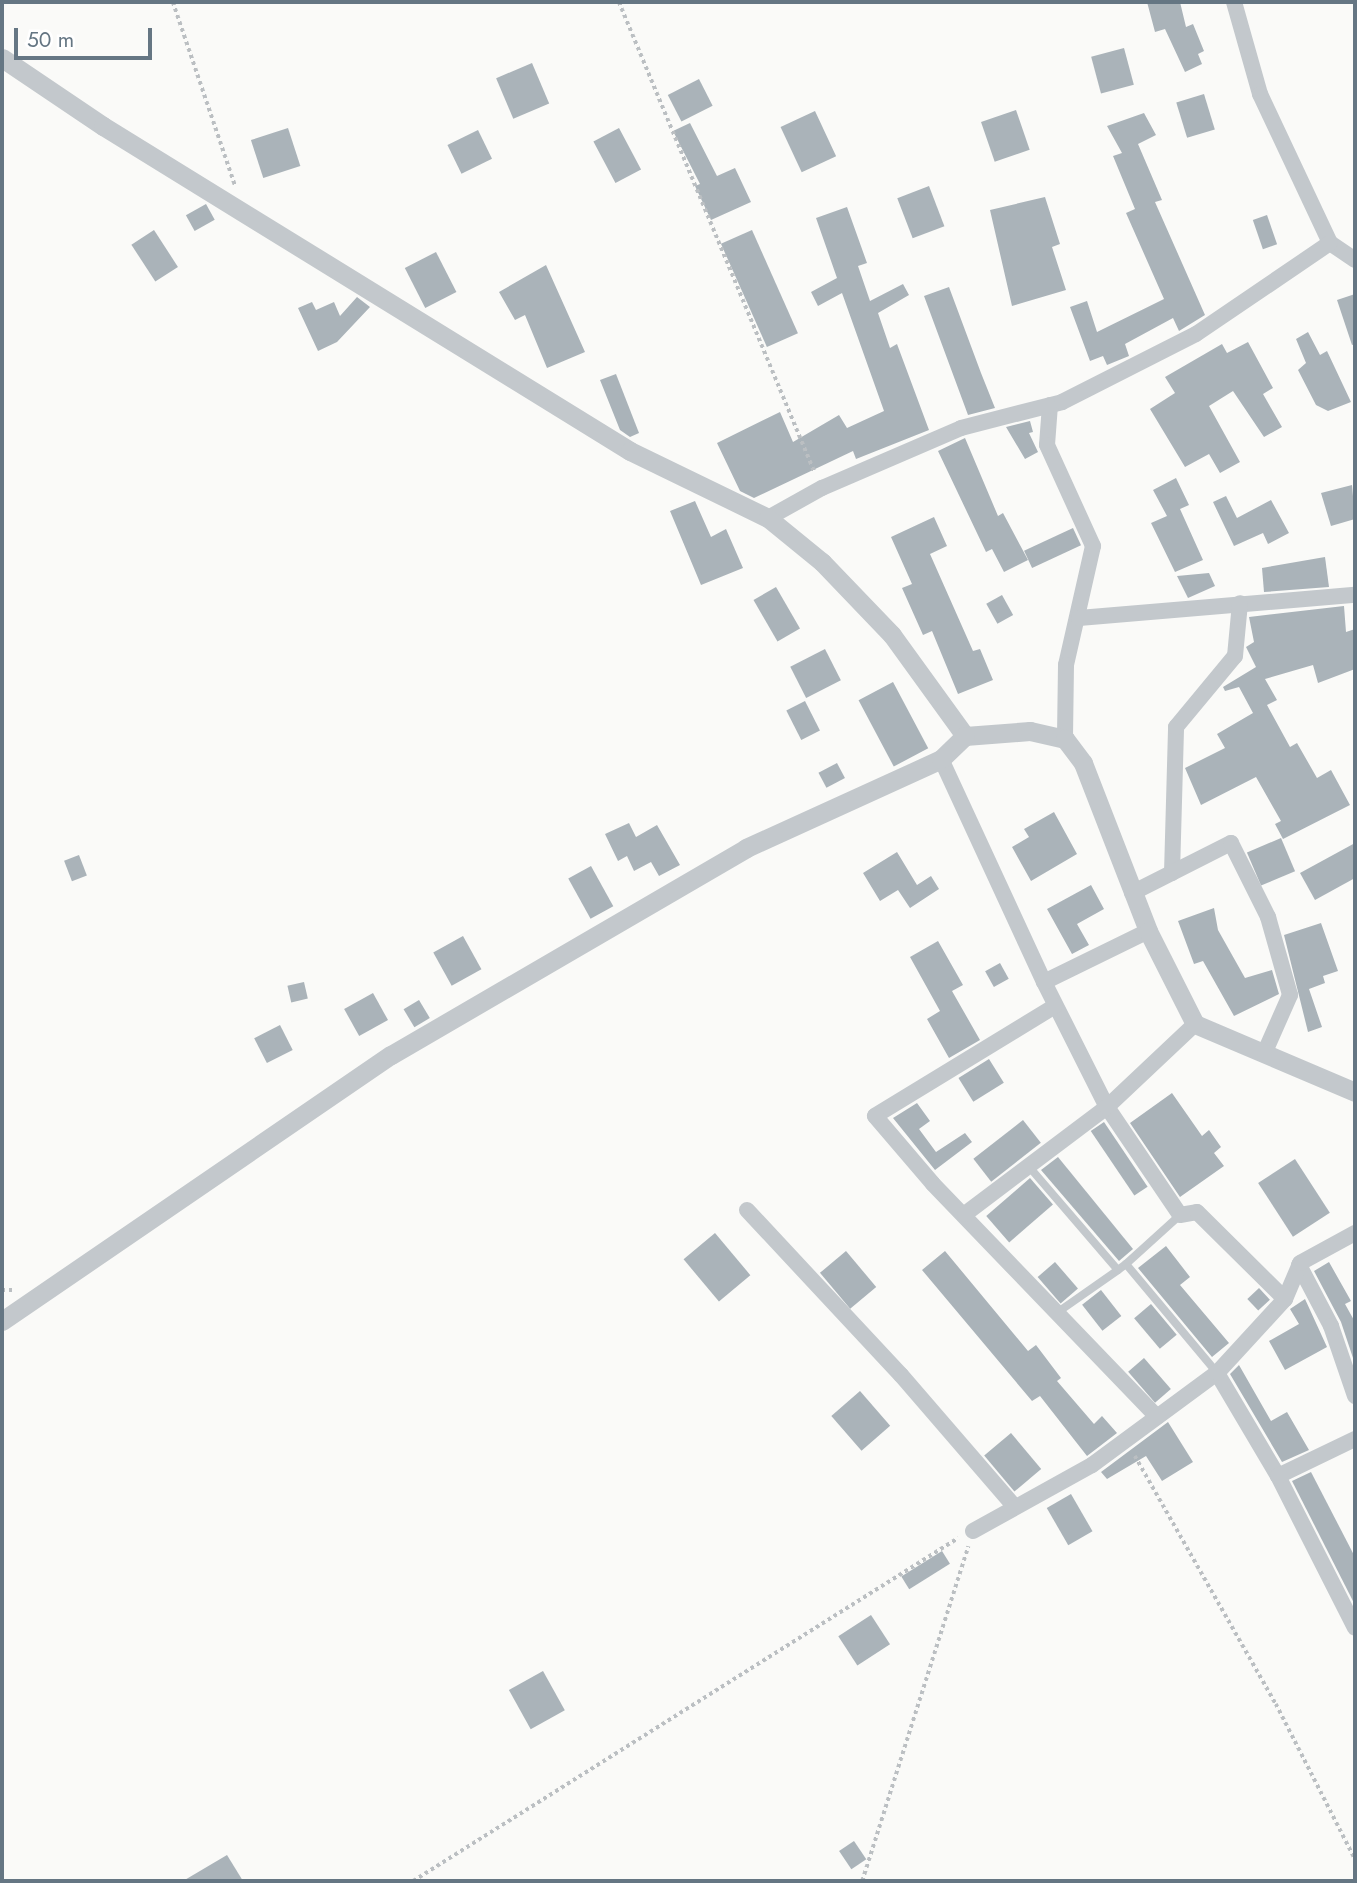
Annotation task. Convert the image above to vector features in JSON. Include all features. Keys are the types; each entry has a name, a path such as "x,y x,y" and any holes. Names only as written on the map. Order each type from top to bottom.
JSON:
{"street":[{"path":"1234,2 1260,94 1330,243 1355,260"},
{"path":"2,58 245,214 630,452 768,518 822,562 892,635 965,736"},
{"path":"768,518 822,488 961,428 1050,405 1196,334 1330,243"},
{"path":"1050,405 1047,445 1093,546 1079,618 1066,665 1065,740"},
{"path":"1079,618 1355,595"},
{"path":"1172,873 1176,727 1234,656 1240,603"},
{"path":"2,1321 391,1055 563,951 746,848 941,758 965,736 1030,731 1065,740 1083,763 1148,931 1195,1024 1355,1092"},
{"path":"941,758 1055,1006 1107,1107 1180,1215 1197,1212 1285,1300"},
{"path":"1132,892 1231,844 1268,917 1290,995 1264,1054"},
{"path":"1044,982 1148,931"},
{"path":"1055,1006 875,1116 1157,1417"},
{"path":"965,1214 1031,1169 1107,1107 1195,1024"},
{"path":"747,1210 901,1375 1014,1506"},
{"path":"972,1531 1092,1465 1217,1373 1285,1300 1300,1265 1355,1233"},
{"path":"1300,1265 1331,1326 1355,1396"},
{"path":"1217,1373 1278,1476 1353,1618"},
{"path":"1278,1476 1355,1439"}],"lane":[{"path":"1031,1169 1118,1270"},
{"path":"1058,1312 1126,1264 1180,1215"},
{"path":"1126,1264 1217,1373"}],"path":[{"path":"173,2 245,214"},
{"path":"619,2 822,488"},
{"path":"1125,1439 1276,1704 1355,1859"},
{"path":"413,1881 928,1553 972,1531"},
{"path":"862,1881 972,1531"}],"building":[{"path":"1147,2 1180,2 1186,27 1193,24 1204,51 1198,54 1202,64 1185,72 1165,29 1155,32"},
{"path":"1124,48 1134,85 1101,94 1091,57"},
{"path":"532,63 549,104 513,119 496,78"},
{"path":"699,79 713,106 681,122 668,95"},
{"path":"1204,94 1215,129 1187,138 1176,102"},
{"path":"1016,110 1030,150 995,162 981,122"},
{"path":"815,111 836,156 802,172 781,127"},
{"path":"1144,113 1156,135 1138,144 1162,200 1155,202 1205,315 1179,331 1173,318 1125,344 1129,356 1107,365 1103,356 1090,361 1070,307 1087,301 1097,332 1164,299 1126,213 1135,209 1113,156 1122,153 1107,126"},
{"path":"690,123 717,176 735,168 751,202 711,220 695,186 700,184 673,131"},
{"path":"288,128 300,166 263,178 251,140"},
{"path":"619,128 641,169 615,183 593,142"},
{"path":"478,130 492,159 461,174 447,145"},
{"path":"929,186 944,226 913,238 897,198"},
{"path":"1045,197 1060,244 1052,247 1066,290 1012,306 990,210"},
{"path":"206,204 215,220 195,231 186,215"},
{"path":"847,207 867,263 858,266 870,301 903,284 909,295 878,313 890,348 897,344 929,430 856,459 853,451 754,498 740,491 717,443 780,412 793,442 839,415 847,428 884,411 842,293 818,306 811,292 837,278 816,218"},
{"path":"1267,215 1277,244 1263,249 1253,220"},
{"path":"154,230 178,267 155,282 131,245"},
{"path":"752,230 798,333 767,347 721,244"},
{"path":"436,252 456,292 425,308 405,268"},
{"path":"546,265 585,352 547,368 525,315 515,320 499,292"},
{"path":"949,287 995,408 968,415 924,296"},
{"path":"1355,294 1355,344 1352,345 1337,300"},
{"path":"357,297 370,307 337,342 318,351 298,308 312,302 316,310 334,302 340,316"},
{"path":"1308,332 1320,355 1327,351 1351,402 1328,411 1316,405 1298,370 1306,363 1296,339"},
{"path":"1248,342 1273,388 1263,394 1282,427 1264,437 1233,391 1209,406 1240,462 1220,473 1209,454 1185,467 1150,409 1175,393 1165,377 1222,344 1227,353"},
{"path":"616,374 639,433 630,437 620,430 600,380"},
{"path":"1030,421 1033,432 1029,433 1038,452 1025,459 1006,427"},
{"path":"965,438 998,516 1003,513 1028,560 1004,572 992,549 986,552 938,451"},
{"path":"1176,478 1189,505 1180,509 1203,560 1175,572 1151,523 1167,516 1153,490"},
{"path":"1352,485 1355,519 1331,526 1321,493"},
{"path":"1226,496 1237,518 1271,500 1289,533 1268,544 1263,533 1234,546 1213,502"},
{"path":"695,501 711,537 726,529 743,568 701,585 670,511"},
{"path":"934,517 947,546 930,554 973,651 980,649 993,680 958,694 932,631 923,635 902,588 912,584 891,537"},
{"path":"1073,528 1081,545 1032,568 1024,551"},
{"path":"1325,557 1329,587 1264,592 1262,568"},
{"path":"1209,573 1215,586 1188,598 1177,576"},
{"path":"776,587 800,629 777,642 753,600"},
{"path":"1002,595 1013,615 997,624 986,604"},
{"path":"1344,606 1346,632 1355,629 1355,669 1318,683 1313,665 1265,679 1277,700 1267,705 1290,747 1297,743 1317,778 1331,770 1350,805 1283,839 1275,824 1281,821 1256,777 1201,805 1185,768 1225,748 1217,734 1253,713 1239,687 1225,691 1223,687 1256,667 1246,647 1254,642 1249,617"},
{"path":"825,649 841,680 806,698 790,667"},
{"path":"893,682 928,748 894,767 859,700"},
{"path":"805,701 820,730 801,740 786,711"},
{"path":"837,763 845,778 826,788 818,773"},
{"path":"1054,812 1077,854 1031,881 1012,847 1029,837 1024,829"},
{"path":"629,823 636,837 657,825 680,865 659,876 651,862 634,871 627,856 618,861 605,834"},
{"path":"1281,838 1295,871 1261,886 1247,852"},
{"path":"1355,843 1355,878 1315,900 1300,873"},
{"path":"897,852 917,885 931,876 939,889 910,908 898,890 880,901 863,873"},
{"path":"79,855 87,876 72,881 64,861"},
{"path":"591,866 613,906 591,919 568,879"},
{"path":"1091,885 1104,909 1077,924 1089,945 1072,954 1047,909"},
{"path":"1214,908 1218,930 1245,978 1272,970 1279,994 1234,1016 1203,961 1194,964 1178,921"},
{"path":"1321,923 1338,971 1323,976 1325,983 1309,989 1322,1027 1308,1032 1284,935"},
{"path":"463,936 481,969 452,986 433,952"},
{"path":"938,941 963,985 952,991 980,1040 949,1058 927,1019 940,1011 910,957"},
{"path":"1000,963 1009,979 994,987 985,971"},
{"path":"304,982 308,999 291,1002 287,986"},
{"path":"373,993 388,1020 359,1036 344,1009"},
{"path":"419,1000 430,1018 414,1027 404,1009"},
{"path":"280,1025 293,1050 267,1063 254,1038"},
{"path":"989,1059 1004,1083 973,1102 958,1078"},
{"path":"1172,1093 1202,1136 1209,1130 1221,1147 1214,1153 1224,1166 1180,1197 1130,1123"},
{"path":"917,1103 930,1121 919,1129 936,1152 965,1133 972,1142 935,1170 893,1118"},
{"path":"1023,1120 1041,1143 991,1182 973,1159"},
{"path":"1104,1122 1148,1187 1134,1196 1091,1131"},
{"path":"1058,1157 1133,1249 1119,1261 1041,1170"},
{"path":"1295,1159 1330,1213 1293,1237 1258,1183"},
{"path":"1030,1178 1053,1204 1009,1242 986,1216"},
{"path":"715,1233 750,1275 719,1301 684,1259"},
{"path":"1166,1246 1190,1277 1180,1285 1229,1343 1212,1357 1138,1268"},
{"path":"846,1251 876,1287 850,1309 820,1273"},
{"path":"945,1251 1028,1351 1036,1345 1061,1378 1057,1381 1094,1424 1102,1416 1117,1433 1087,1456 1040,1396 1032,1401 922,1270"},
{"path":"1055,1262 1078,1288 1061,1304 1038,1277"},
{"path":"1329,1262 1351,1301 1345,1304 1355,1322 1355,1364 1341,1322 1314,1271"},
{"path":"1259,1288 1270,1300 1258,1311 1247,1299"},
{"path":"1101,1290 1121,1316 1102,1331 1082,1305"},
{"path":"1305,1299 1327,1347 1285,1370 1269,1341 1299,1324 1290,1309"},
{"path":"1151,1304 1177,1335 1160,1349 1134,1318"},
{"path":"1144,1358 1171,1389 1155,1403 1128,1372"},
{"path":"1239,1365 1271,1421 1287,1412 1309,1450 1282,1462 1230,1374"},
{"path":"860,1391 890,1426 861,1451 831,1416"},
{"path":"1168,1422 1193,1462 1162,1481 1146,1456 1107,1479 1101,1472"},
{"path":"1011,1433 1041,1469 1014,1492 984,1455"},
{"path":"1311,1472 1355,1557 1355,1605 1292,1481"},
{"path":"1071,1494 1092,1531 1068,1545 1047,1508"},
{"path":"942,1551 950,1564 909,1589 901,1576"},
{"path":"871,1615 890,1644 857,1666 838,1636"},
{"path":"543,1671 565,1710 531,1729 509,1690"},
{"path":"854,1841 866,1859 851,1869 839,1851"},
{"path":"227,1855 243,1881 183,1881"}]}
